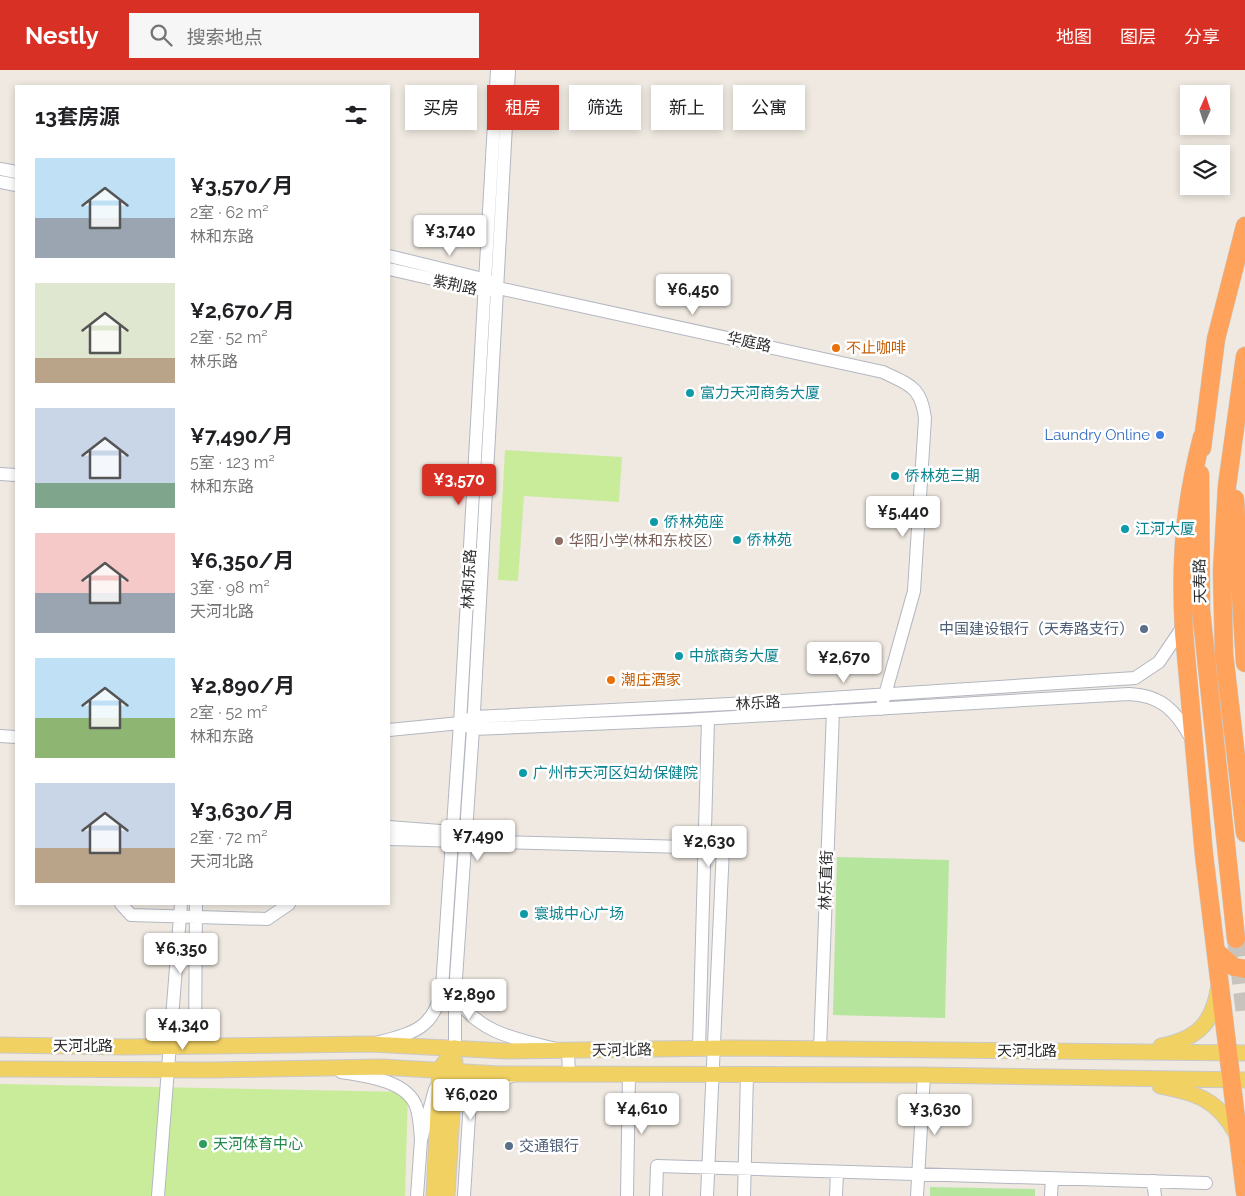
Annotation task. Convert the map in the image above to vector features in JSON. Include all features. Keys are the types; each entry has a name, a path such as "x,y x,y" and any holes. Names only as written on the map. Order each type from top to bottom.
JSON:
{"highway":[{"name":"天寿路","path":"1236,939 1201,610 1199,575 1202,437 1216,339 1245,226"},
{"name":"天寿路","path":"1245,356 1237,399 1222,545 1224,654 1245,832"},
{"path":"1202,437 1188,498 1183,545 1182,596 1204,854 1216,952 1237,1053 1239,1137 1244,1184"},
{"path":"1232,448 1245,655"},
{"path":"1216,952 1234,967 1245,969"}],"main road":[{"path":"1132,1050 1176,1043 1189,1038 1200,1029 1215,1008 1218,988 1216,952"},
{"name":"天河北路","path":"0,1045 195,1046 370,1044 506,1052 820,1049 1132,1050 1237,1053"},
{"path":"434,1196 447,1070 455,1048"},
{"name":"天河北路","path":"0,1069 447,1070 484,1074 924,1075 1239,1080"},
{"path":"447,1070 450,1124 447,1196"},
{"path":"1126,1079 1198,1095 1211,1102 1226,1116 1239,1137"}],"street":[{"name":"林和东路","path":"455,1048 455,993 474,723 497,70"},
{"name":"林和东路","path":"370,1044 410,1034 420,1028 436,1010 444,976 490,287 509,70"},
{"path":"0,169 15,172"},
{"path":"0,182 15,185"},
{"name":"紫荆路","path":"390,256 490,287"},
{"name":"紫荆路","path":"390,270 490,287"},
{"name":"华庭路","path":"490,287 883,372 912,387 923,401 925,418 914,591 883,695 881,709"},
{"path":"0,474 15,475"},
{"name":"林乐路","path":"474,723 1135,678 1159,662 1182,628 1182,596"},
{"name":"林乐路","path":"390,730 460,723 708,719 1044,698 1141,694 1158,699 1174,711 1194,743"},
{"name":"林乐直街","path":"820,1049 833,711"},
{"path":"699,1049 708,719"},
{"path":"0,736 15,737"},
{"path":"390,827 453,832"},
{"path":"390,839 724,848 707,1196"},
{"path":"122,905 131,915 266,919 287,905"},
{"path":"158,1196 181,905"},
{"path":"195,1046 196,905"},
{"path":"455,993 467,1012 488,1028 513,1038 568,1052 569,1073"},
{"path":"325,1069 380,1080 402,1090 416,1106 421,1140 417,1196"},
{"path":"421,1140 447,1070"},
{"path":"627,1196 629,1073"},
{"path":"450,1124 470,1100 503,1078 527,1074"},
{"path":"744,1196 747,1074"},
{"path":"918,1196 924,1075"},
{"path":"464,1196 470,1100"},
{"path":"656,1196 657,1166 1206,1183"},
{"path":"836,1196 837,1172"},
{"path":"1051,1196 1052,1178"},
{"path":"1153,1181 1155,1196"}],"green space":[{"path":"505,450 622,457 619,502 524,496 518,581 498,580"},
{"path":"837,857 949,860 945,1018 833,1015"},
{"name":"天河体育中心","path":"0,1084 408,1092 405,1196 0,1196"},
{"path":"930,1187 1035,1189 1035,1196 930,1196"}],"tunnel":[{"path":"1236,939 1245,1015"}],"place":[{"name":"不止咖啡","path":"836,348"},
{"name":"富力天河商务大厦","path":"690,393"},
{"name":"Laundry Online","path":"1160,435"},
{"name":"侨林苑三期","path":"895,476"},
{"name":"侨林苑座","path":"654,522"},
{"name":"江河大厦","path":"1125,529"},
{"name":"侨林苑","path":"737,540"},
{"name":"华阳小学(林和东校区)","path":"559,541"},
{"name":"中国建设银行（天寿路支行）","path":"1144,629"},
{"name":"中旅商务大厦","path":"679,656"},
{"name":"潮庄酒家","path":"611,680"},
{"name":"广州市天河区妇幼保健院","path":"523,773"},
{"name":"寰城中心广场","path":"524,914"},
{"name":"天河体育中心","path":"203,1144"},
{"name":"交通银行","path":"509,1146"}]}
